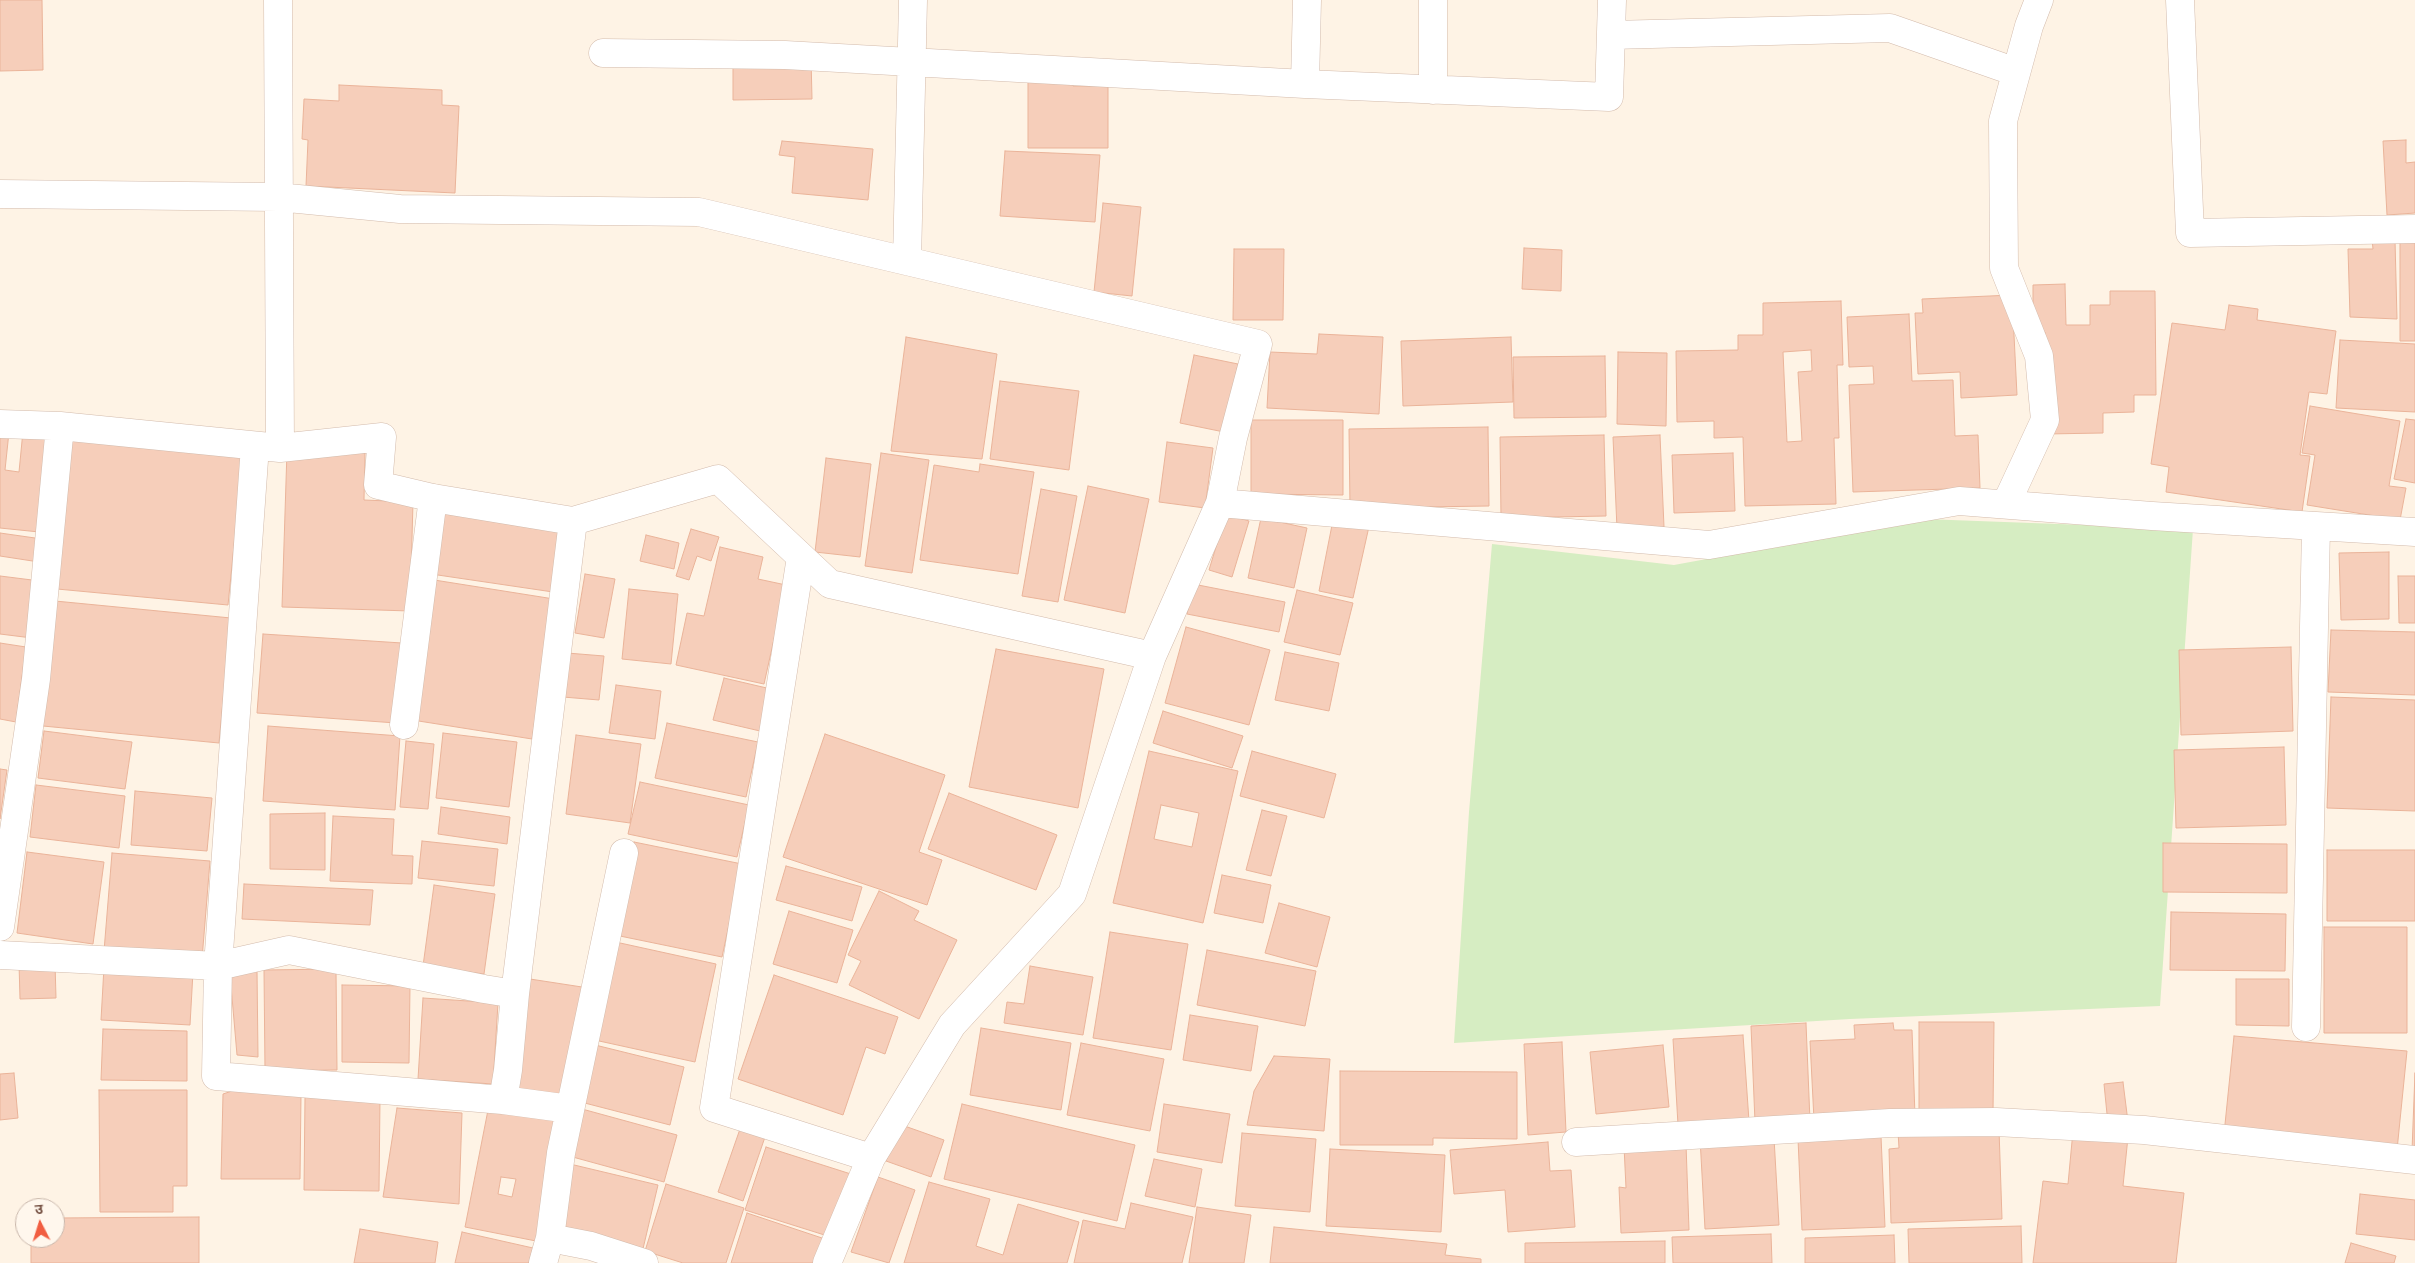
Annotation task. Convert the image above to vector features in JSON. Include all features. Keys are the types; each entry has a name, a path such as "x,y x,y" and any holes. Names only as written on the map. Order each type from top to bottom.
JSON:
{"street":[{"path":"278,0 278,197 267,447 218,966 216,1076 503,1100 570,1109"},
{"path":"907,261 914,0"},
{"path":"1305,84 1307,0"},
{"path":"1433,90 1434,0"},
{"path":"603,54 785,55 1305,84 1609,97 1612,0"},
{"path":"2006,504 2045,420 2039,356 2004,268 2003,120 2029,26 2039,0"},
{"path":"2180,0 2190,233 2415,229"},
{"path":"1611,35 1890,28 2016,72"},
{"path":"0,194 278,197 400,210 699,212 1258,344 1233,438 1220,503 1152,656 1072,894 952,1025 872,1158 827,1263"},
{"path":"0,424 60,426 267,447 382,437 378,485 433,498 573,521 718,479 830,584 1152,656"},
{"path":"0,927 36,679 60,426"},
{"path":"404,725 433,498"},
{"path":"1220,503 1709,545 1960,501 2316,527 2415,532"},
{"path":"503,1100 573,521"},
{"path":"2306,1027 2316,527"},
{"path":"801,557 714,1108 872,1158"},
{"path":"624,853 561,1153 546,1250 591,1246 644,1263"},
{"path":"0,955 218,966 289,950 484,990 515,994"},
{"path":"1576,1142 1890,1123 1996,1122 2144,1130 2415,1160"}],"green space":[{"path":"1924,519 2193,529 2160,1006 1850,1019 1454,1043 1469,812 1492,544 1674,565"}],"building":[{"path":"0,0 42,0 43,70 0,71"},
{"path":"811,57 812,99 733,100 733,58"},
{"path":"1028,80 1073,80 1073,86 1108,86 1108,148 1028,148"},
{"path":"339,85 442,90 442,105 459,106 455,193 306,186 308,140 302,139 304,99 339,101"},
{"path":"2406,140 2406,163 2415,162 2415,213 2387,215 2383,141"},
{"path":"782,141 873,149 868,200 792,193 795,157 779,155"},
{"path":"1005,151 1100,155 1095,222 1000,216"},
{"path":"1103,203 1141,207 1132,296 1094,292"},
{"path":"2372,239 2395,240 2397,319 2350,317 2348,249 2373,249"},
{"path":"2400,242 2415,242 2415,341 2400,341"},
{"path":"1524,248 1562,250 1561,291 1522,289"},
{"path":"1234,249 1284,249 1283,320 1233,320"},
{"path":"2065,284 2066,325 2090,325 2090,305 2110,305 2110,291 2155,291 2156,395 2134,395 2134,412 2103,413 2103,433 2046,434 2045,332 2033,332 2033,285"},
{"path":"2012,295 2017,395 1961,398 1960,372 1918,374 1915,313 1923,313 1922,299"},
{"path":"1841,301 1843,365 1837,365 1839,438 1834,438 1836,504 1745,506 1743,437 1714,438 1714,421 1677,422 1676,351 1738,350 1738,335 1763,335 1763,303","holes":["1811,350 1812,371 1798,372 1802,441 1787,442 1783,352"]},
{"path":"2229,305 2258,309 2257,320 2336,331 2327,394 2309,392 2300,455 2310,456 2302,512 2166,492 2169,467 2151,464 2172,323 2225,330"},
{"path":"1909,314 1912,381 1953,380 1955,436 1978,435 1980,488 1853,492 1849,385 1874,384 1873,366 1849,367 1847,317"},
{"path":"1319,334 1383,337 1379,414 1267,408 1270,352 1317,354"},
{"path":"906,337 997,354 982,459 891,451"},
{"path":"1511,337 1513,402 1403,406 1401,341"},
{"path":"2340,340 2415,344 2415,412 2336,408"},
{"path":"1618,352 1667,353 1666,426 1617,424"},
{"path":"1194,355 1238,364 1224,432 1180,423"},
{"path":"1605,356 1606,417 1514,418 1513,357"},
{"path":"1000,381 1079,391 1069,470 990,459"},
{"path":"2310,406 2400,421 2389,486 2406,488 2400,520 2307,505 2315,455 2302,453"},
{"path":"2406,419 2415,420 2415,483 2394,479"},
{"path":"1251,420 1343,420 1343,495 1251,494"},
{"path":"1488,427 1489,506 1350,508 1349,429"},
{"path":"0,431 9,432 5,470 19,472 23,431 60,435 49,533 0,528"},
{"path":"1604,435 1606,516 1501,518 1500,437"},
{"path":"1660,435 1664,527 1617,529 1613,437"},
{"path":"72,440 243,456 228,605 57,589"},
{"path":"1167,442 1213,448 1205,508 1159,502"},
{"path":"287,451 365,453 364,500 413,502 410,611 282,607"},
{"path":"881,453 929,460 912,573 865,566"},
{"path":"1733,453 1735,511 1674,513 1672,455"},
{"path":"826,458 871,464 860,557 815,552"},
{"path":"980,464 1034,472 1018,574 920,560 934,465 979,472"},
{"path":"1088,486 1149,499 1125,613 1064,600"},
{"path":"1041,489 1077,496 1058,602 1022,596"},
{"path":"440,509 562,527 553,592 431,574"},
{"path":"1226,514 1249,521 1232,577 1209,570"},
{"path":"1334,515 1370,522 1353,598 1319,591"},
{"path":"1261,518 1307,528 1294,588 1248,578"},
{"path":"691,529 719,537 711,561 697,556 689,580 676,576"},
{"path":"0,533 42,539 39,562 0,556"},
{"path":"646,535 679,543 674,569 640,561"},
{"path":"720,547 763,557 758,579 786,585 764,684 676,665 687,613 704,616"},
{"path":"2389,552 2389,619 2341,620 2339,553"},
{"path":"585,574 615,579 604,638 575,633"},
{"path":"0,576 40,581 32,638 0,634"},
{"path":"2398,576 2415,576 2415,623 2399,623"},
{"path":"428,579 554,599 532,739 406,719"},
{"path":"1193,584 1285,602 1279,632 1187,614"},
{"path":"629,589 678,594 671,664 622,659"},
{"path":"1297,590 1353,603 1340,655 1284,642"},
{"path":"55,601 231,618 219,743 43,726"},
{"path":"1186,627 1270,650 1249,725 1165,703"},
{"path":"2331,630 2415,632 2415,695 2328,692"},
{"path":"263,634 402,643 396,723 257,713"},
{"path":"0,643 26,647 16,722 0,719"},
{"path":"2291,647 2293,731 2181,735 2179,650"},
{"path":"996,649 1104,669 1078,808 969,787"},
{"path":"1285,652 1339,663 1329,711 1275,700"},
{"path":"567,653 604,656 599,700 563,697"},
{"path":"724,678 771,689 760,731 713,720"},
{"path":"616,685 661,691 655,739 609,733"},
{"path":"2331,697 2415,700 2415,811 2327,808"},
{"path":"1163,711 1243,736 1232,768 1153,743"},
{"path":"667,723 758,742 746,797 655,778"},
{"path":"268,726 400,736 395,810 263,801"},
{"path":"44,731 132,742 125,789 38,778"},
{"path":"443,733 517,742 509,807 436,798"},
{"path":"825,734 945,775 919,852 942,860 927,905 783,857"},
{"path":"576,735 641,744 630,823 566,814"},
{"path":"406,741 434,744 428,809 400,807"},
{"path":"2284,747 2286,825 2176,828 2174,750"},
{"path":"1149,751 1238,771 1203,923 1113,903","holes":["1161,805 1199,813 1192,847 1154,839"]},
{"path":"1252,751 1336,774 1324,818 1240,796"},
{"path":"0,769 7,770 0,819"},
{"path":"640,782 749,805 737,857 628,834"},
{"path":"36,785 125,796 119,848 30,837"},
{"path":"135,791 212,798 207,851 131,845"},
{"path":"949,793 1057,835 1036,890 928,849"},
{"path":"441,807 510,817 507,844 438,834"},
{"path":"1262,810 1287,816 1271,876 1246,870"},
{"path":"325,813 325,870 270,869 270,814"},
{"path":"333,816 394,819 392,855 413,856 412,884 330,881"},
{"path":"422,841 498,849 494,886 418,878"},
{"path":"634,842 742,864 722,957 615,935"},
{"path":"2163,843 2287,844 2287,893 2163,892"},
{"path":"2327,850 2415,850 2415,921 2327,921"},
{"path":"27,852 104,862 93,944 17,933"},
{"path":"112,853 210,861 202,959 104,951"},
{"path":"786,866 862,887 852,921 776,900"},
{"path":"1222,875 1271,885 1263,923 1214,913"},
{"path":"244,884 373,890 370,925 242,919"},
{"path":"434,885 495,894 484,974 423,966"},
{"path":"879,891 919,911 914,920 957,940 919,1019 849,985 861,961 848,955"},
{"path":"1279,903 1330,917 1317,967 1265,953"},
{"path":"789,911 853,930 837,983 773,964"},
{"path":"2171,912 2286,914 2285,971 2170,970"},
{"path":"2324,927 2407,927 2407,1033 2324,1033"},
{"path":"1110,932 1188,944 1171,1050 1093,1038"},
{"path":"611,941 716,964 695,1062 590,1039"},
{"path":"1207,950 1316,971 1305,1026 1197,1005"},
{"path":"19,963 55,963 56,998 20,999"},
{"path":"1030,966 1093,977 1083,1035 1004,1023 1007,1002 1024,1004"},
{"path":"104,967 193,972 190,1025 101,1020"},
{"path":"257,969 258,1057 237,1055 230,974"},
{"path":"336,969 337,1070 265,1071 264,970"},
{"path":"774,975 898,1017 885,1054 866,1047 843,1115 738,1079"},
{"path":"530,979 582,987 565,1099 513,1092"},
{"path":"2236,979 2289,979 2289,1026 2236,1025"},
{"path":"342,985 410,986 409,1063 342,1062"},
{"path":"423,998 498,1003 493,1084 418,1079"},
{"path":"1190,1015 1258,1026 1251,1071 1183,1060"},
{"path":"1919,1022 1994,1022 1993,1113 1919,1116"},
{"path":"1806,1023 1810,1121 1755,1122 1751,1026"},
{"path":"1893,1023 1894,1030 1912,1030 1915,1116 1814,1120 1810,1041 1855,1039 1854,1025"},
{"path":"981,1028 1071,1043 1061,1110 970,1095"},
{"path":"103,1029 187,1031 187,1081 101,1080"},
{"path":"1743,1035 1749,1121 1678,1125 1673,1039"},
{"path":"2234,1036 2407,1051 2397,1150 2224,1134"},
{"path":"1562,1042 1566,1132 1528,1135 1524,1044"},
{"path":"587,1043 684,1067 670,1125 573,1100"},
{"path":"1081,1043 1164,1059 1150,1131 1067,1115"},
{"path":"1663,1045 1669,1107 1596,1114 1590,1052"},
{"path":"1274,1056 1330,1059 1324,1131 1247,1125 1254,1091"},
{"path":"1340,1071 1517,1072 1517,1139 1433,1138 1433,1145 1340,1145"},
{"path":"14,1073 18,1118 0,1120 0,1074"},
{"path":"2415,1073 2415,1151 2412,1151"},
{"path":"265,1080 301,1095 300,1179 221,1179 223,1094"},
{"path":"2123,1082 2128,1122 2108,1124 2104,1084"},
{"path":"99,1090 187,1090 187,1186 173,1186 173,1212 100,1212"},
{"path":"305,1097 380,1098 379,1191 304,1190"},
{"path":"962,1104 1135,1145 1117,1221 944,1179"},
{"path":"1164,1104 1230,1114 1222,1163 1157,1152"},
{"path":"489,1105 560,1119 536,1241 465,1227","holes":["501,1177 516,1179 512,1197 498,1194"]},
{"path":"397,1108 462,1113 459,1204 383,1197"},
{"path":"582,1109 677,1135 664,1182 569,1156"},
{"path":"899,1124 944,1140 931,1177 886,1161"},
{"path":"740,1129 765,1137 743,1201 718,1192"},
{"path":"1999,1129 2002,1219 1891,1223 1889,1149 1899,1148 1898,1132"},
{"path":"2073,1131 2128,1137 2123,1186 2184,1193 2176,1263 2033,1263 2043,1181 2068,1184"},
{"path":"1242,1133 1316,1139 1310,1212 1235,1206"},
{"path":"1881,1136 1885,1227 1802,1230 1798,1139"},
{"path":"1700,1138 1774,1138 1779,1225 1705,1229"},
{"path":"1548,1142 1550,1171 1571,1170 1575,1227 1508,1232 1505,1190 1454,1194 1450,1150"},
{"path":"1686,1144 1689,1230 1621,1233 1619,1187 1626,1188 1624,1146"},
{"path":"766,1147 854,1175 834,1238 745,1210"},
{"path":"1330,1149 1445,1155 1441,1232 1326,1226"},
{"path":"1154,1159 1202,1169 1195,1207 1145,1196"},
{"path":"570,1164 658,1185 642,1253 553,1233"},
{"path":"878,1177 915,1190 889,1263 851,1252"},
{"path":"929,1182 990,1199 976,1246 1003,1255 1018,1204 1079,1222 1067,1263 904,1263"},
{"path":"666,1184 744,1208 726,1263 683,1263 645,1251"},
{"path":"2360,1194 2415,1200 2415,1240 2356,1234"},
{"path":"1131,1203 1193,1217 1182,1263 1074,1263 1083,1220 1125,1229"},
{"path":"1197,1207 1251,1215 1244,1263 1189,1263"},
{"path":"747,1213 825,1239 817,1263 731,1263"},
{"path":"199,1217 199,1263 31,1263 31,1248 65,1248 65,1218"},
{"path":"2021,1226 2022,1263 1909,1263 1908,1229"},
{"path":"1274,1227 1447,1244 1445,1255 1481,1259 1481,1263 1270,1263"},
{"path":"360,1229 438,1242 435,1263 354,1263"},
{"path":"462,1232 533,1248 529,1263 455,1263"},
{"path":"1771,1234 1772,1263 1673,1263 1672,1237"},
{"path":"1894,1235 1895,1263 1805,1263 1805,1238"},
{"path":"1665,1241 1665,1263 1525,1263 1525,1243"},
{"path":"2351,1243 2396,1256 2394,1263 2345,1263"}]}
